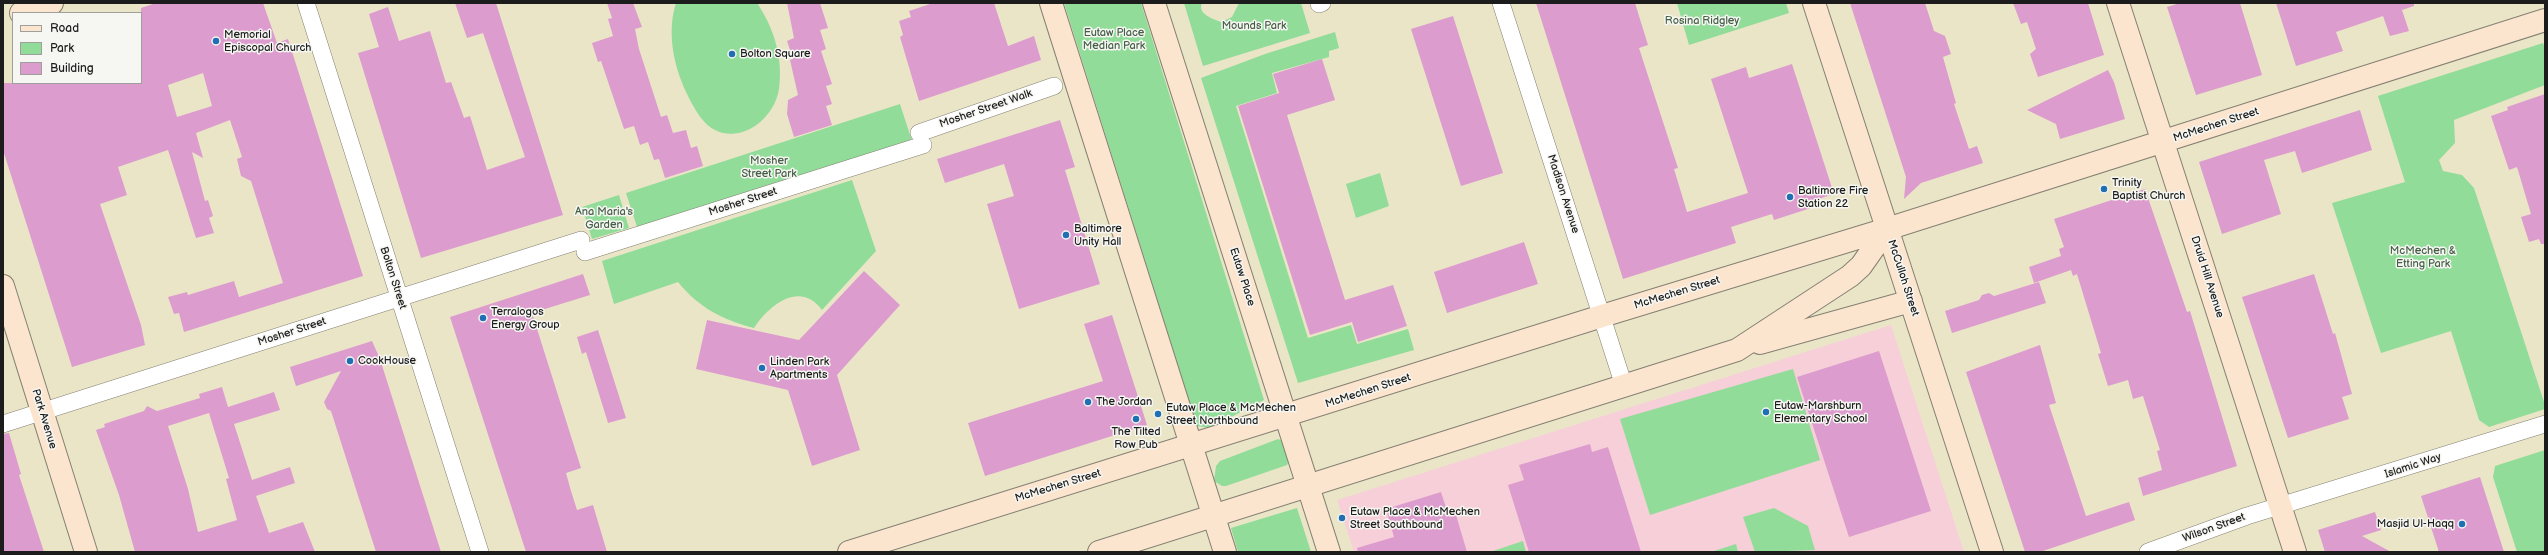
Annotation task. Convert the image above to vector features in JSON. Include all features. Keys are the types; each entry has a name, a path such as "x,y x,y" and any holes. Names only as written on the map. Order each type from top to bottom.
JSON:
{"street":[{"path":"24,12 52,3"},
{"name":"Bolton Street","path":"306,3 480,552"},
{"path":"1052,3 1190,446 1225,552"},
{"name":"Eutaw Place","path":"1154,3 1329,552"},
{"name":"Madison Avenue","path":"1501,3 1624,386"},
{"name":"McCulloh Street","path":"1814,3 1992,552"},
{"name":"Druid Hill Avenue","path":"2118,3 2164,141 2295,552"},
{"name":"McMechen Street","path":"849,552 1602,316 1887,229 2545,20"},
{"name":"Mosher Street Walk","path":"921,139 1054,86"},
{"name":"Mosher Street","path":"3,424 399,298 583,246 921,139"},
{"path":"1737,350 1850,276 1870,255 1887,229"},
{"name":"Park Avenue","path":"3,286 86,552"},
{"path":"1099,552 1308,484 1737,350 1911,301"},
{"name":"Islamic Way","path":"2281,507 2545,424"},
{"name":"Wilson Street","path":"2148,552 2247,516 2281,507"}],"shaded area":[{"name":"Eutaw-Marshburn Elementary School","path":"1891,325 1964,552 1354,552 1337,500"}],"green space":[{"path":"676,3 757,3 765,16 773,35 779,56 779,89 775,102 768,114 759,123 748,130 736,134 723,133 712,128 701,118 690,100 681,80 673,52 672,22"},
{"name":"Eutaw Place Median Park","path":"1064,3 1141,3 1264,400 1210,428 1197,426"},
{"name":"Mounds Park","path":"1184,3 1202,3 1202,10 1207,16 1221,22 1232,17 1239,3 1301,3 1310,33 1203,66"},
{"name":"Rosina Ridgley","path":"1677,3 1786,3 1789,13 1689,45"},
{"path":"1335,32 1339,48 1329,51 1329,57 1272,73 1277,93 1236,106 1308,338 1351,325 1357,344 1408,329 1414,350 1298,383 1201,78 1265,54"},
{"name":"McMechen & Etting Park","path":"2543,43 2545,48 2545,85 2454,120 2455,143 2439,160 2443,171 2462,175 2474,188 2545,405 2545,409 2489,427 2479,420 2451,331 2381,353 2332,203 2405,182 2378,96"},
{"name":"Mosher Street Park","path":"900,104 912,141 638,230 626,193"},
{"path":"1380,173 1389,206 1356,218 1346,184"},
{"path":"852,180 876,251 822,310 813,301 804,297 795,296 776,304 760,319 754,328 732,321 712,312 694,299 678,282 614,304 602,261"},
{"name":"Ana Maria's Garden","path":"619,195 629,228 592,239 582,207"},
{"path":"1793,369 1820,460 1650,515 1620,419"},
{"path":"1278,439 1283,441 1289,461 1287,465 1226,486 1222,486 1214,481 1216,466 1220,461"},
{"path":"2545,450 2545,552 2517,552 2493,477 2495,466"},
{"path":"1297,508 1311,552 1238,552 1231,528"},
{"path":"1774,508 1808,526 1815,550 1755,552 1743,517"},
{"path":"1523,541 1526,552 1490,552"},
{"path":"1736,544 1738,552 1711,552"}],"building":[{"path":"156,3 263,3 277,43 288,39 363,276 184,332 179,313 174,314 168,297 187,292 188,295 234,281 239,297 283,283 251,181 241,176 237,159 242,157 230,120 196,133 203,158 192,152 205,201 208,200 213,216 209,218 214,233 196,238 168,150 118,167 127,195 100,204 141,325 145,345 72,367 3,150 3,83 142,84 141,8","holes":["203,73 212,106 177,117 168,85"]},
{"path":"455,3 496,3 563,215 421,258 358,53 379,47 369,14 388,7 399,41 430,31 446,83 451,82 464,118 470,116 487,170 525,157 483,33 467,38"},
{"path":"607,3 633,3 642,27 635,29 639,49 661,117 667,115 673,133 686,130 691,148 697,146 703,166 665,178 659,159 654,160 648,142 640,145 634,126 624,129 601,61 598,62 592,43 613,36 608,19 612,18"},
{"path":"787,3 820,3 828,28 820,30 826,49 821,51 832,84 826,86 832,104 826,106 832,125 794,137 787,114 788,100 798,95 790,60 793,59 787,41 794,38"},
{"path":"933,3 994,3 1008,46 1034,36 1041,60 919,101 900,37 903,35 899,21 911,17 909,11"},
{"path":"1536,3 1635,3 1648,45 1639,48 1678,168 1674,169 1687,212 1748,193 1711,79 1746,67 1749,78 1792,64 1834,194 1812,201 1814,207 1774,220 1772,214 1731,227 1736,243 1623,279"},
{"path":"1850,3 1925,3 1934,31 1945,36 1951,54 1943,57 1956,103 1954,104 1969,149 1977,146 1983,163 1921,183 1904,199 1906,177"},
{"path":"2013,3 2088,3 2104,55 2038,77 2030,54 2036,49 2027,22 2021,24"},
{"path":"2180,3 2240,3 2262,75 2196,95 2167,7"},
{"path":"2276,3 2414,3 2414,6 2402,10 2409,31 2390,36 2383,16 2336,32 2343,51 2296,66"},
{"path":"1453,16 1503,173 1461,186 1411,29"},
{"path":"1322,59 1335,100 1287,115 1345,300 1393,285 1407,326 1358,342 1352,322 1310,335 1238,106 1279,93 1273,74"},
{"path":"2108,70 2114,82 2125,119 2060,139 2056,124 2027,110"},
{"path":"2545,94 2545,244 2541,244 2539,239 2529,242 2521,217 2531,214 2517,167 2509,170 2491,116 2508,110 2507,107"},
{"path":"2360,110 2372,150 2302,173 2295,151 2264,160 2281,214 2222,234 2199,162"},
{"path":"1060,120 1075,167 1065,170 1100,284 1019,309 987,204 1014,196 1004,164 945,183 937,159"},
{"path":"2145,189 2187,312 2190,311 2237,466 2143,496 2138,478 2162,470 2157,451 2160,450 2143,396 2133,399 2128,380 2108,386 2098,354 2101,353 2077,274 2073,276 2071,270 2034,283 2029,267 2061,256 2059,249 2064,247 2054,219"},
{"path":"1524,242 1538,284 1447,313 1434,272"},
{"name":"Linden Park Apartments","path":"864,271 900,305 837,375 860,450 812,466 788,390 696,369 707,320 799,340"},
{"path":"583,274 590,295 532,313 581,468 566,473 571,491 577,510 593,505 607,552 526,552 450,317"},
{"path":"2314,274 2333,334 2335,333 2352,394 2342,397 2349,419 2288,438 2242,297"},
{"path":"2039,282 2046,303 1952,333 1945,311 1979,300 1982,295 1989,293 1994,296"},
{"name":"The Jordan","path":"1112,315 1147,425 985,476 968,423 1103,381 1084,324"},
{"path":"598,330 626,418 608,423 586,352 582,354 577,337"},
{"path":"372,341 380,359 441,552 376,552 331,411 327,409 324,402 341,371 296,386 290,367"},
{"path":"2040,345 2056,403 2049,405 2086,516 2129,502 2135,520 2040,552 2025,552 1966,372"},
{"path":"1879,351 1931,511 1849,537 1797,377"},
{"path":"222,387 228,407 274,392 280,410 234,424 252,480 290,467 295,483 256,496 269,533 303,522 315,552 135,552 119,495 96,430 105,427 104,424 144,411 147,406 157,411 200,398 199,394","holes":["209,413 229,478 226,479 237,520 198,532 188,489 168,426"]},
{"path":"9,433 21,474 19,475 44,552 3,552 3,434"},
{"path":"1590,444 1592,452 1608,447 1641,552 1529,552 1508,485 1524,480 1519,465"},
{"name":"Masjid Ul-Haqq","path":"2480,477 2504,552 2439,552 2421,496"},
{"path":"1441,492 1449,517 1456,515 1467,552 1358,552 1357,548 1394,537 1386,509"},
{"path":"2375,512 2381,530 2362,536 2391,552 2325,552 2318,530"}],"place":[{"name":"Memorial Episcopal Church","path":"216,41"},
{"name":"Bolton Square","path":"732,54"},
{"name":"Trinity Baptist Church","path":"2104,189"},
{"name":"Baltimore Fire Station 22","path":"1790,197"},
{"name":"Baltimore Unity Hall","path":"1066,235"},
{"name":"Terralogos Energy Group","path":"483,318"},
{"name":"CookHouse","path":"350,361"},
{"name":"Linden Park Apartments","path":"762,368"},
{"name":"The Jordan","path":"1088,402"},
{"name":"Eutaw-Marshburn Elementary School","path":"1766,412"},
{"name":"Eutaw Place & McMechen Street Northbound","path":"1158,414"},
{"name":"The Tilted Row Pub","path":"1136,419"},
{"name":"Eutaw Place & McMechen Street Southbound","path":"1342,518"},
{"name":"Masjid Ul-Haqq","path":"2462,524"}]}
